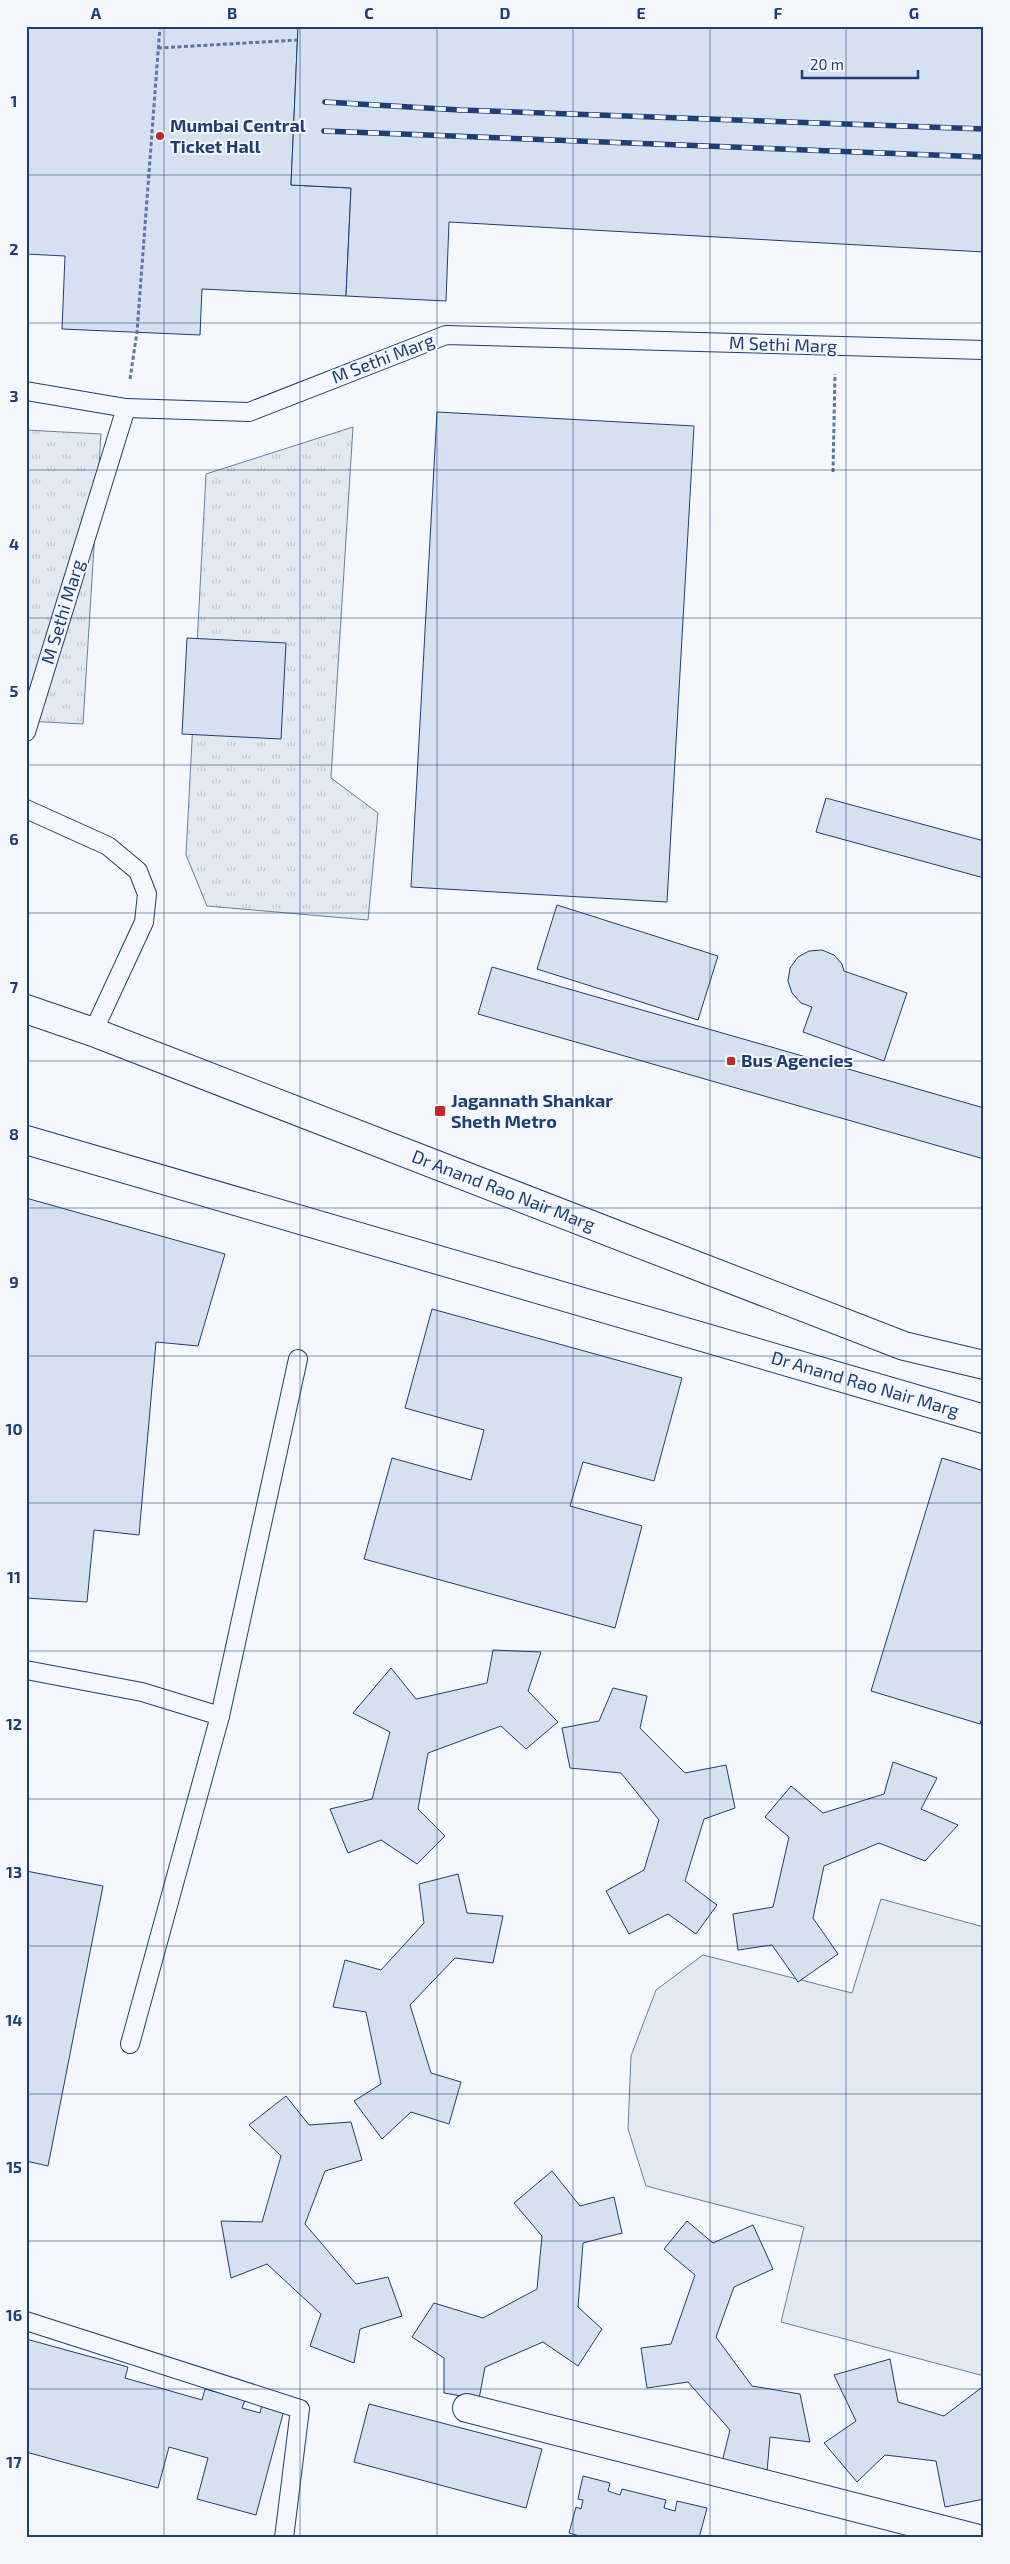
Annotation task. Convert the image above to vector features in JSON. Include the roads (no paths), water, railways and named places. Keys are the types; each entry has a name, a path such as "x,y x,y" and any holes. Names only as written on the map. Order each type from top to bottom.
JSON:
{"main road":[{"name":"Dr Anand Rao Nair Marg","path":"26,1009 93,1032 904,1346 984,1365"},
{"name":"Dr Anand Rao Nair Marg","path":"26,1140 984,1419"},
{"path":"467,2408 974,2538"}],"lane":[{"name":"M Sethi Marg","path":"26,732 126,408 249,412 446,335 984,350"},
{"path":"26,391 126,408"},
{"path":"26,809 108,846 138,871 147,894 144,922 93,1032"},
{"path":"130,2044 220,1716 298,1359"},
{"path":"26,1670 142,1692 220,1716"},
{"path":"26,2321 300,2409 284,2538"}],"railway":[{"path":"325,102 460,110 984,129"},
{"path":"324,131 984,157"}],"place":[{"name":"Mumbai Central Ticket Hall","path":"160,136"},
{"name":"Bus Agencies","path":"731,1061"},
{"name":"Jagannath Shankar Sheth Metro","path":"440,1111"}]}
